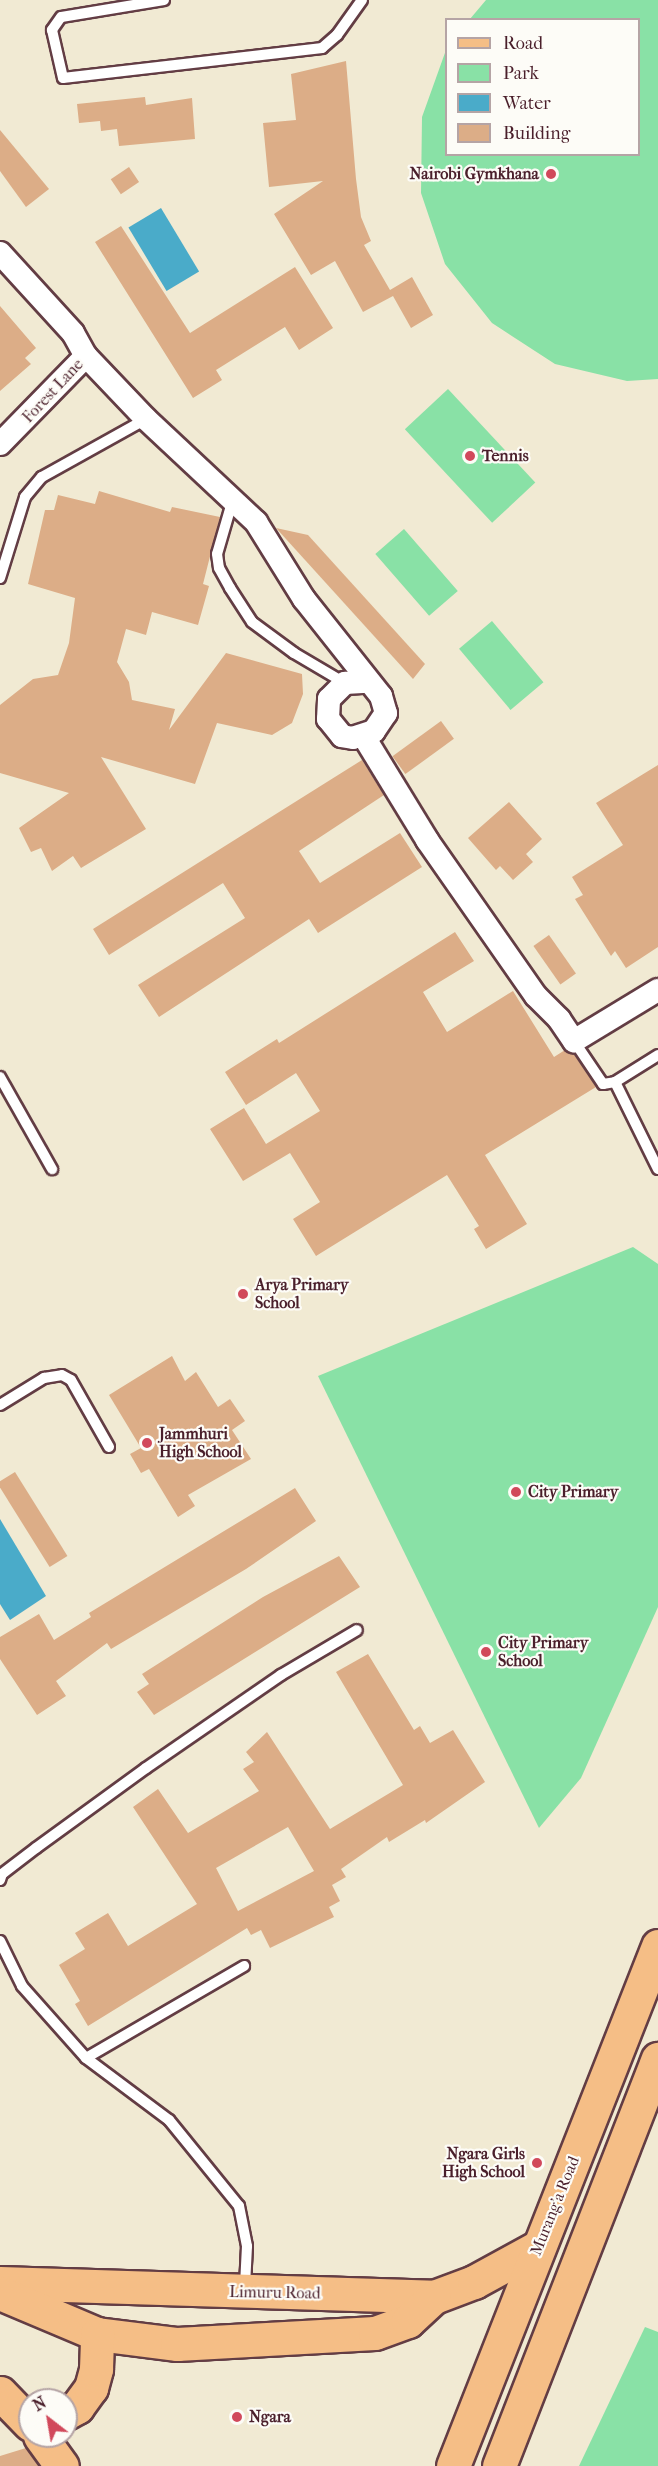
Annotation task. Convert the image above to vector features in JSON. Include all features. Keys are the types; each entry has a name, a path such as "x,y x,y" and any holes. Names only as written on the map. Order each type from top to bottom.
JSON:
{"main road":[{"name":"Murang'a Road","path":"453,2466 658,1946"},
{"path":"499,2466 653,2082"},
{"name":"Limuru Road","path":"0,2283 245,2293 434,2297 474,2282 538,2247"},
{"path":"0,2294 97,2334 177,2344 375,2333 408,2320 434,2297"},
{"path":"78,2406 91,2388 96,2369 97,2334"},
{"path":"0,2393 18,2412"},
{"path":"49,2448 62,2466"}],"street":[{"name":"Forest Lane","path":"0,252 73,333 86,356 0,444"},
{"path":"86,356 146,419 256,522 356,682 381,696 386,713 375,731 364,737 342,736 328,719 330,699 356,682"},
{"path":"364,737 427,840 536,996 559,1019 574,1041 658,990"}],"lane":[{"path":"164,0 62,17 52,30 63,78 322,48 337,35 362,0"},
{"path":"0,578 25,497 42,477 146,419"},
{"path":"234,499 218,554 219,568 252,622 294,653 356,682"},
{"path":"574,1041 598,1080 609,1085 658,1055"},
{"path":"0,1077 52,1169"},
{"path":"615,1082 658,1168"},
{"path":"0,1405 44,1378 62,1375 71,1380 109,1447"},
{"path":"0,1880 2,1874 146,1768 281,1675 357,1630"},
{"path":"0,1941 22,1986 86,2058 169,2120 239,2206 247,2246 245,2293"},
{"path":"86,2058 244,1966"}],"green space":[{"path":"486,0 658,0 658,379 627,381 555,364 492,323 445,264 421,193 422,117 445,53 445,156 640,156 640,18 471,18"},
{"name":"Tennis","path":"448,389 535,483 492,523 405,429"},
{"path":"404,529 458,591 429,616 375,554"},
{"path":"492,621 543,682 510,710 459,649"},
{"name":"City Primary","path":"633,1247 658,1264 658,1607 581,1778 539,1828 318,1376"},
{"path":"645,2327 658,2332 658,2466 579,2466"}],"water":[{"path":"161,208 199,271 167,291 128,228"},
{"path":"0,1519 46,1596 10,1620 0,1604"}],"building":[{"path":"346,61 361,217 371,241 364,245 390,290 412,277 433,315 411,328 393,296 363,312 335,261 311,275 274,214 323,181 269,187 263,123 296,120 291,74"},
{"path":"145,97 146,105 192,98 195,139 119,146 117,129 101,131 100,121 79,123 77,104"},
{"path":"0,130 49,189 26,207 0,171"},
{"path":"129,167 139,182 121,194 111,179"},
{"path":"121,226 190,333 295,267 333,328 299,350 285,327 216,370 222,380 193,398 95,242"},
{"path":"0,306 36,348 25,358 31,364 0,391"},
{"path":"99,491 170,512 172,507 220,517 203,584 209,586 198,625 152,612 146,635 126,629 117,662 129,682 132,700 175,709 169,730 226,653 302,674 303,694 292,723 272,735 217,723 195,784 101,757 146,829 81,868 73,856 52,871 41,848 31,852 19,828 69,793 0,773 0,705 33,679 58,675 69,643 75,598 28,584 45,510 54,510 58,495 95,504"},
{"path":"276,528 308,535 425,664 413,679"},
{"path":"441,721 454,739 405,774 392,756"},
{"path":"362,760 384,795 299,851 320,883 400,833 422,867 318,933 309,919 159,1017 138,985 245,918 223,883 109,955 93,929"},
{"path":"658,765 658,947 626,968 615,951 611,956 575,899 583,895 572,877 623,845 596,803"},
{"path":"509,802 542,839 526,854 533,862 513,880 500,866 496,870 468,838"},
{"path":"455,932 474,961 423,992 447,1032 513,991 554,1057 565,1050 574,1054 596,1087 485,1155 527,1224 486,1249 474,1229 479,1226 447,1175 316,1256 293,1219 320,1202 290,1153 243,1181 210,1129 244,1108 266,1144 320,1111 296,1073 246,1105 225,1072 277,1039 279,1043"},
{"path":"549,935 576,974 560,984 533,946"},
{"path":"172,1356 185,1381 196,1372 218,1407 230,1399 245,1421 232,1430 251,1459 188,1495 195,1506 178,1517 149,1469 141,1473 130,1454 141,1448 109,1395"},
{"path":"15,1472 67,1556 50,1567 0,1488 0,1481"},
{"path":"295,1488 316,1521 246,1569 111,1649 107,1643 56,1681 66,1696 37,1715 0,1659 0,1637 39,1614 54,1640 91,1617 89,1613"},
{"path":"339,1556 360,1587 154,1715 137,1692 149,1684 142,1674 263,1597"},
{"path":"368,1654 414,1730 420,1726 430,1743 453,1730 485,1782 426,1823 425,1820 389,1842 387,1837 341,1869 346,1877 332,1885 340,1901 329,1907 334,1917 270,1948 261,1930 251,1935 247,1928 88,2026 75,2004 80,2001 59,1965 85,1949 75,1933 108,1913 128,1946 197,1904 133,1807 158,1789 188,1833 259,1791 243,1769 254,1762 246,1752 267,1732 330,1829 403,1785 336,1672","holes":["288,1827 314,1871 238,1911 216,1868"]},
{"path":"26,2448 39,2466 0,2466 0,2456"}],"place":[{"name":"Nairobi Gymkhana","path":"551,174"},
{"name":"Tennis","path":"470,456"},
{"name":"Arya Primary School","path":"243,1294"},
{"name":"Jammhuri High School","path":"147,1443"},
{"name":"City Primary","path":"516,1492"},
{"name":"City Primary School","path":"486,1652"},
{"name":"Ngara Girls High School","path":"537,2163"},
{"name":"Ngara","path":"237,2417"}]}
